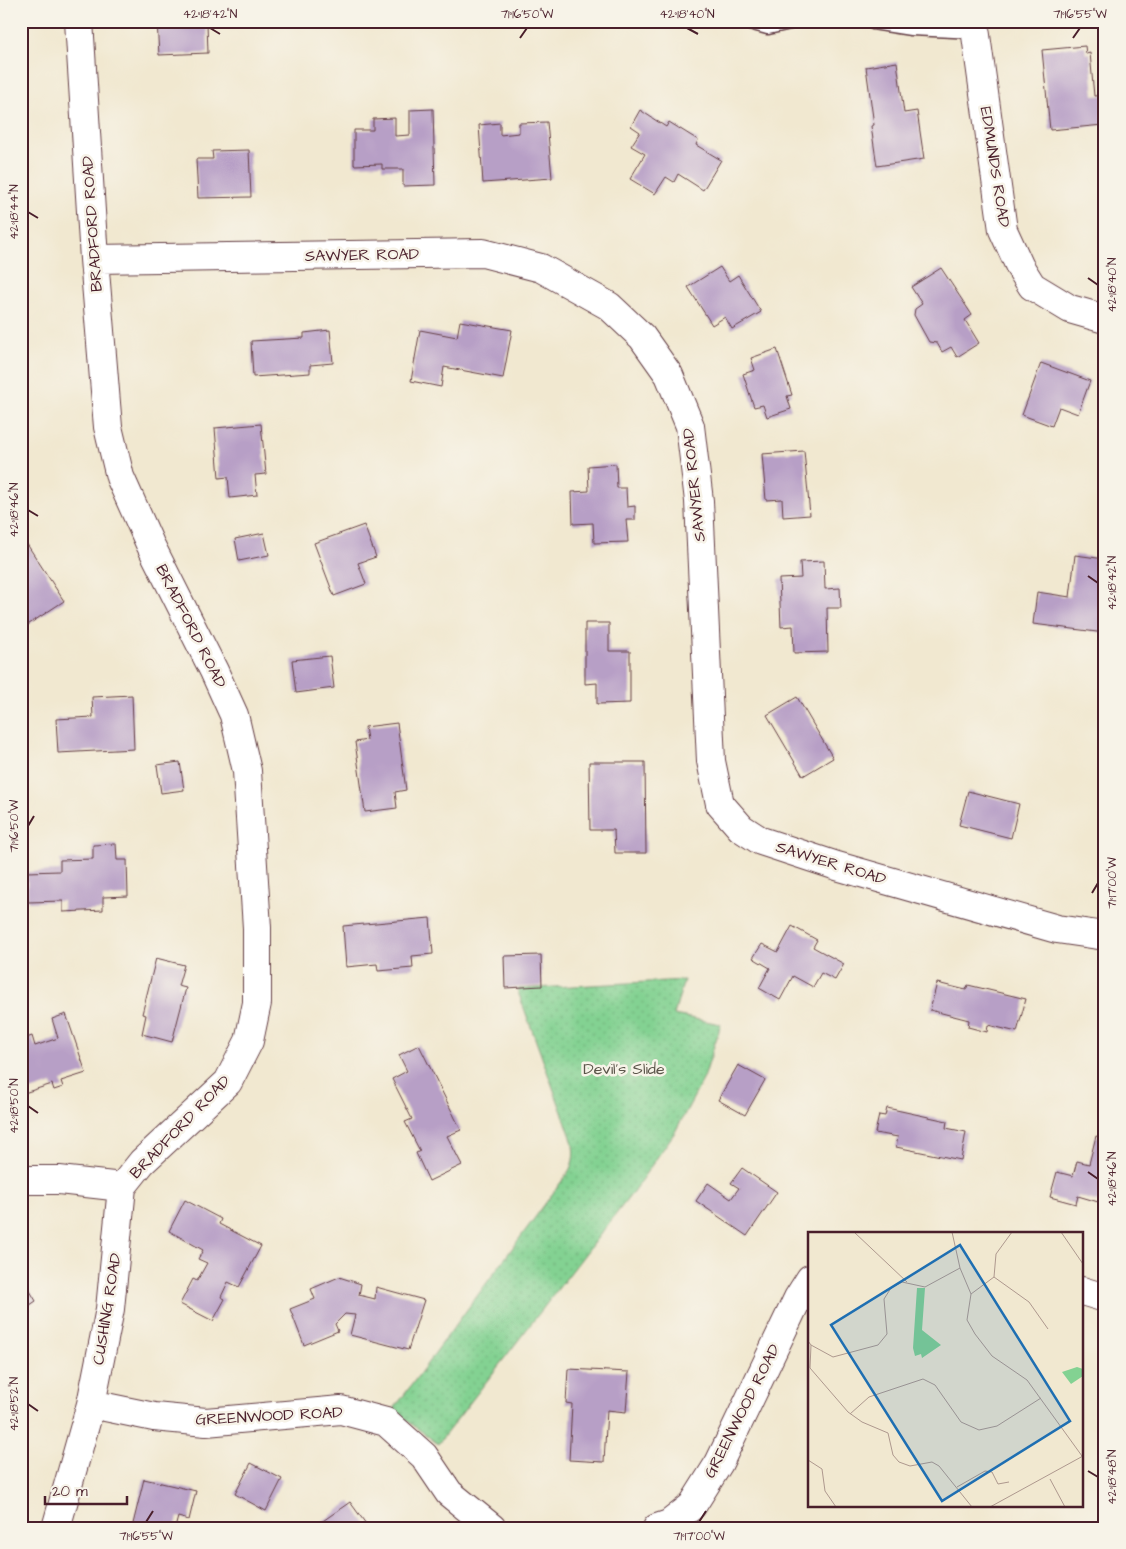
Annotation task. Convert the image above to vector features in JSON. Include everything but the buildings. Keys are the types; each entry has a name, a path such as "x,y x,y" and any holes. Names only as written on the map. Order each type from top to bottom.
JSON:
{"street":[{"name":"BRADFORD ROAD","path":"79,21 94,259 108,427 120,477 150,544 234,715 247,771 256,928 257,1003 249,1041 228,1082 142,1162 122,1187"},
{"name":"EDMUNDS ROAD","path":"974,25 1003,230 1020,267 1032,286 1070,309 1105,319"},
{"name":"SAWYER ROAD","path":"94,259 483,254 541,268 609,306 642,337 669,376 690,426 698,501 711,761 720,804 741,828 761,841 837,866 1047,926 1105,936"},
{"path":"21,1180 59,1180 122,1187"},
{"name":"CUSHING ROAD","path":"56,1528 91,1404 110,1309 122,1187"},
{"name":"GREENWOOD ROAD","path":"657,1528 669,1524 692,1506 718,1463 798,1298 808,1282"},
{"path":"1084,1292 1105,1298"},
{"name":"GREENWOOD ROAD","path":"91,1404 154,1417 206,1422 342,1410 386,1422 424,1456 449,1493 485,1525"}],"lane":[{"path":"750,21 768,26 790,21"},
{"path":"873,21 911,27 974,25"}],"green space":[{"name":"Devil's Slide","path":"684,980 674,1015 721,1024 704,1078 675,1132 630,1196 438,1444 393,1410 570,1170 573,1161 574,1152 571,1137 517,989"}]}
